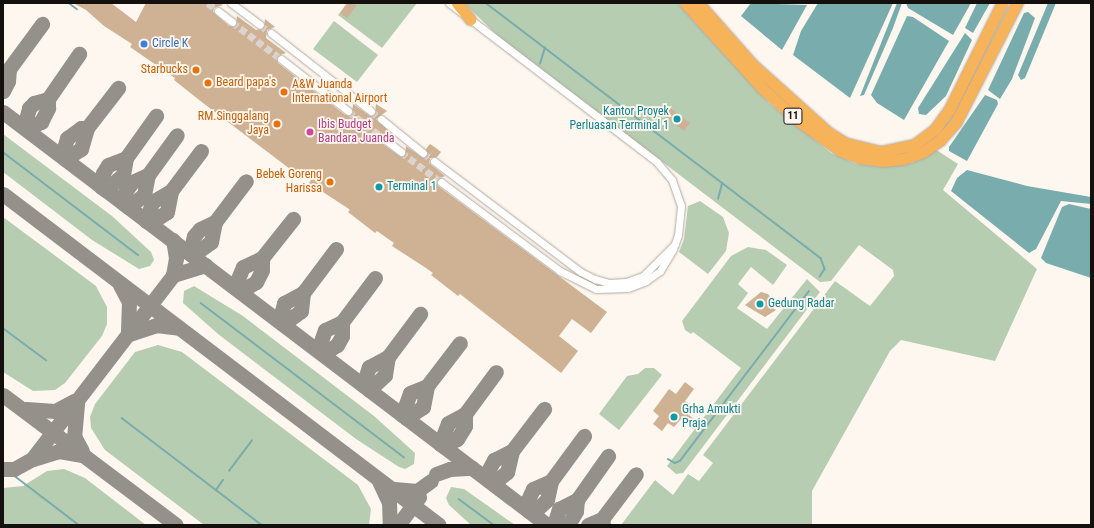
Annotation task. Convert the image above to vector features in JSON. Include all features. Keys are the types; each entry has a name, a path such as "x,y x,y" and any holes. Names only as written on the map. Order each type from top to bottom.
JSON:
{"highway":[{"path":"457,3 470,19"},
{"name":"11","path":"685,3 763,89 834,147 860,158 883,161 903,159 932,145 956,122 966,107 1017,3"},
{"name":"11","path":"698,3 780,92 845,143 871,151 896,151 914,145 926,136 949,110 1002,3"}],"street":[{"path":"231,3 260,25"},
{"path":"440,182 560,271 596,289 628,288 646,281 660,271 675,244 681,222 681,206 672,180 657,162 449,3"},
{"path":"218,11 232,22"},
{"path":"270,33 371,111"},
{"path":"281,59 348,111"},
{"path":"381,118 423,153"},
{"path":"387,141 401,152"},
{"path":"434,161 581,272 609,283 626,282 643,276 675,244"},
{"path":"550,250 560,271"}],"green space":[{"path":"348,3 417,3 382,48 338,15"},
{"path":"464,3 678,3 769,103 831,153 856,164 884,167 912,163 935,149 958,164 943,190 1037,269 995,361 901,340 890,351 812,491 812,525 621,525 655,480 673,495 688,474 699,481 713,463 703,455 835,281 870,306 894,276 893,270 859,245 831,281 820,282 501,39"},
{"path":"334,21 378,55 357,82 313,49"},
{"path":"3,134 112,216 151,252 154,260 150,266 139,269 92,240 3,172"},
{"path":"700,201 723,217 729,233 726,251 708,274 679,252 684,239 688,206"},
{"path":"3,217 96,286 107,307 107,324 102,336 65,383 55,390 33,391 3,372"},
{"path":"748,247 766,250 787,265 773,285 751,267 738,284 748,293 737,308 767,329 807,279 820,292 683,473 676,474 667,466 741,368 693,332 691,334 685,330 682,321 731,256"},
{"path":"194,286 243,316 374,416 415,453 414,464 405,469 399,467 356,439 218,334 183,303 184,291"},
{"path":"158,345 182,352 358,485 371,509 369,525 204,525 105,450 91,428 90,417 95,404 135,352"},
{"path":"645,368 654,368 662,375 619,430 599,414 627,376 638,374"},
{"path":"64,469 85,478 146,525 3,525 3,488 23,486 47,471"},
{"path":"451,487 464,489 515,525 471,525 449,505 446,498"}],"water":[{"path":"751,3 807,5 782,50 741,16"},
{"path":"818,3 893,3 850,98 793,55 801,31"},
{"path":"897,3 902,3 893,28 864,95 860,96"},
{"path":"906,3 971,3 953,35 908,8"},
{"path":"977,3 990,3 973,33 965,28"},
{"path":"1048,3 1056,3 1025,78 1021,80 1018,75"},
{"path":"1028,12 1035,18 1012,79 1000,99 988,90 1024,13"},
{"path":"907,16 913,17 949,41 904,120 877,103 871,95"},
{"path":"965,33 972,40 946,96 926,115 919,114 918,108"},
{"path":"985,95 997,100 998,104 967,161 949,151 949,147"},
{"path":"967,170 1027,186 1091,197 1091,204 1061,201 1036,249 1029,253 951,191 957,178"},
{"path":"1069,204 1091,209 1091,278 1046,263 1041,258 1062,207"}],"building":[{"name":"Terminal 1","path":"73,3 111,3 136,22 146,3 220,3 223,5 214,8 213,12 229,26 236,25 237,16 256,30 264,28 265,19 275,27 267,30 266,38 286,53 277,56 278,63 345,115 352,114 353,104 370,116 375,114 376,104 387,111 376,119 392,134 383,138 384,145 401,157 405,155 406,146 423,158 427,156 426,149 430,144 436,148 441,152 437,157 430,158 429,163 445,176 437,179 438,186 607,312 591,333 572,319 559,336 578,351 561,373 460,294 458,296 431,275 433,273 392,246 394,243 377,231 375,233 348,212 350,210 309,183 311,180 304,175 302,178 203,103 174,80 175,78 130,47 132,44 104,26 86,10"},
{"path":"347,3 357,5 347,18 340,13"},
{"name":"Kantor Proyek Perluasan Terminal 1","path":"669,107 690,123 684,131 663,115"},
{"name":"Gedung Radar","path":"761,292 768,294 776,304 773,308 776,310 765,317 745,305"},
{"name":"Grha Amukti Praja","path":"685,382 694,389 685,401 691,405 686,413 698,422 693,429 681,419 674,427 668,423 662,431 653,424 659,416 653,411 669,389 676,394"}],"waterway":[{"path":"69,3 77,9"},
{"path":"486,3 821,258 825,269 820,277"},
{"path":"540,64 545,48"},
{"path":"3,152 138,255"},
{"path":"718,199 722,184"},
{"path":"668,459 675,463 680,461 809,291"},
{"path":"201,303 404,457"},
{"path":"3,328 46,360"},
{"path":"122,418 262,525"},
{"path":"229,471 252,441"},
{"path":"3,467 79,525"},
{"path":"216,490 223,480"},
{"path":"459,499 494,525"}],"taxiway":[{"path":"3,91 8,81 9,69 42,24"},
{"path":"26,129 41,122 48,108 48,99 79,54"},
{"path":"87,128 81,128 67,138 63,152 65,159 81,149 87,128 118,88"},
{"path":"24,127 29,108 34,103 48,99"},
{"path":"3,112 472,468"},
{"path":"105,190 123,175 126,158 156,116"},
{"path":"124,204 125,192 132,182 148,175 177,135"},
{"path":"150,223 167,212 171,191 201,151"},
{"path":"101,187 103,173 108,165 126,158"},
{"path":"128,207 144,195 148,175"},
{"path":"190,253 194,236 200,229 215,222 246,181"},
{"path":"146,221 152,202 171,191"},
{"path":"3,194 439,525"},
{"path":"240,291 256,282 262,270 262,258 293,219"},
{"path":"193,255 211,242 215,222"},
{"path":"3,469 14,469 32,459 173,275 176,258 173,240"},
{"path":"279,321 284,303 303,293 336,249"},
{"path":"237,289 237,281 243,267 262,258"},
{"path":"173,275 206,265"},
{"path":"318,350 325,330 342,322 375,278"},
{"path":"120,285 129,302 128,334"},
{"path":"283,324 301,311 303,293"},
{"path":"363,385 369,367 388,357 420,314"},
{"path":"323,354 337,345 342,336 342,322"},
{"path":"129,334 156,325 179,328"},
{"path":"406,418 423,407 427,386 460,343"},
{"path":"369,390 385,375 388,357"},
{"path":"443,446 457,439 465,426 465,414 496,372"},
{"path":"402,415 410,393 427,386"},
{"path":"3,395 176,525"},
{"path":"26,409 55,411 74,401"},
{"path":"77,404 74,436 82,451"},
{"path":"512,451 507,472 497,480 488,480 487,473 494,460 512,451 544,409"},
{"path":"440,444 448,423 465,414"},
{"path":"551,481 533,489 527,502 529,511 535,511 547,500 551,481 584,436"},
{"path":"33,459 59,451 81,455"},
{"path":"568,525 576,511 577,500 608,456"},
{"path":"436,474 450,469 472,468 547,525"},
{"path":"603,525 602,519 636,474"},
{"path":"379,481 389,502 390,525"},
{"path":"394,489 417,491 431,481"},
{"path":"398,525 419,497"},
{"path":"554,525 559,509 577,500"},
{"path":"588,525 602,519"}],"tunnel":[{"path":"208,3 218,11"},
{"path":"232,22 281,59"},
{"path":"260,25 271,33"},
{"path":"348,111 387,141"},
{"path":"371,111 381,119"},
{"path":"401,152 441,182"},
{"path":"423,153 434,161"}],"place":[{"name":"Circle K","path":"144,44"},
{"name":"Starbucks","path":"196,70"},
{"name":"Beard papa's","path":"208,83"},
{"name":"A&W Juanda International Airport","path":"284,92"},
{"name":"Kantor Proyek Perluasan Terminal 1","path":"677,119"},
{"name":"RM.Singgalang Jaya","path":"277,124"},
{"name":"Ibis Budget Bandara Juanda","path":"310,132"},
{"name":"Bebek Goreng Harissa","path":"330,182"},
{"name":"Terminal 1","path":"379,187"},
{"name":"Gedung Radar","path":"760,304"},
{"name":"Grha Amukti Praja","path":"674,417"}]}
